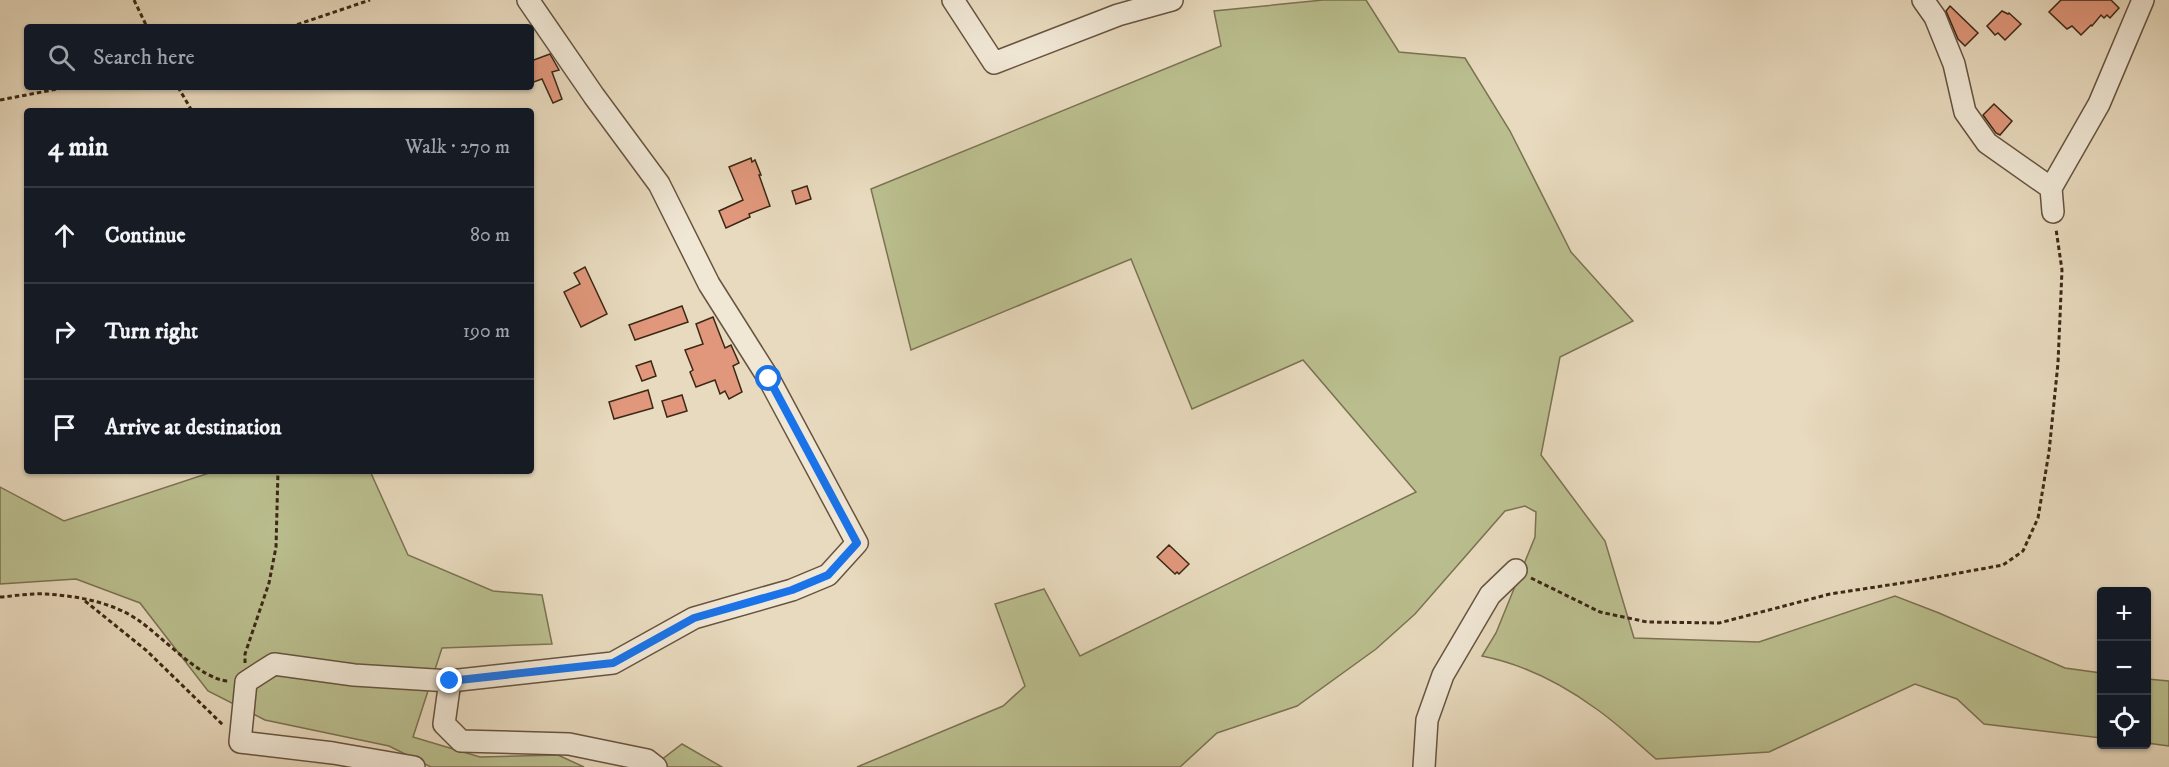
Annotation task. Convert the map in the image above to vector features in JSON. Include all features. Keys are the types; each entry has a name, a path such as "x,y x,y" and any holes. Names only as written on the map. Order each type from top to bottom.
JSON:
{"street":[{"path":"414,767 333,753 240,742 246,682 274,664 354,675 450,681 613,663 694,618 792,590 828,575 857,543 769,379 709,284 659,184 594,96 528,0"},
{"path":"953,0 994,63 1118,15 1172,0"},
{"path":"1923,0 1935,17 1954,64 1965,112 1987,143 2051,188"},
{"path":"2053,212 2051,188 2099,104 2143,0"},
{"path":"1424,767 1427,720 1443,675 1491,595 1516,570"},
{"path":"450,681 444,724 461,741 569,744 647,760 656,767"}],"path":[{"path":"134,0 146,24"},
{"path":"299,24 370,0"},
{"path":"0,100 52,90"},
{"path":"180,90 190,108"},
{"path":"1516,570 1600,612 1647,622 1719,623 1830,594 2002,565 2023,551 2038,518 2049,452 2058,363 2062,270 2053,212"},
{"path":"0,597 45,593 107,604 137,619 196,666 219,681 246,682 245,654 269,583 276,547 278,474"},
{"path":"83,599 147,651 240,742"}],"green space":[{"path":"1323,0 1366,0 1399,52 1465,58 1510,131 1571,252 1633,321 1560,357 1541,455 1605,541 1634,638 1759,642 1895,596 2065,668 2097,672 2097,738 1984,724 1957,699 1915,684 1769,752 1656,759 1611,720 1569,691 1527,670 1482,656 1496,633 1535,537 1536,512 1525,506 1505,511 1415,614 1376,649 1297,706 1217,733 1180,767 857,767 1003,706 1025,686 995,604 1044,589 1080,656 1416,492 1303,360 1192,409 1131,259 911,350 871,189 1221,46 1214,11"},
{"path":"206,474 371,474 408,555 493,591 542,595 552,644 442,648 413,737 480,757 558,755 584,767 431,767 389,746 265,720 208,691 140,603 76,579 0,584 0,487 64,521"},
{"path":"2151,679 2169,681 2169,746 2151,744"},
{"path":"682,744 722,767 652,767"}],"building":[{"path":"2061,0 2111,0 2119,8 2110,18 2107,15 2104,18 2101,15 2081,35 2072,26 2067,29 2049,12"},
{"path":"1950,6 1978,33 1965,46 1958,39 1946,11"},
{"path":"2002,11 2009,13 2021,24 2005,40 1998,33 1995,35 1987,26"},
{"path":"550,54 559,70 552,72 562,99 553,103 542,79 534,82 534,60"},
{"path":"1994,104 2012,121 2000,135 1983,115"},
{"path":"751,158 752,162 755,160 761,175 759,175 770,206 749,214 750,217 726,228 719,211 743,200 729,167"},
{"path":"807,186 811,199 796,204 792,191"},
{"path":"585,267 607,314 581,327 564,292 580,284 574,273"},
{"path":"682,306 688,322 635,340 629,325"},
{"path":"713,317 725,348 731,345 739,363 733,366 742,392 729,399 725,391 720,394 715,380 696,387 690,372 693,370 685,350 703,344 696,324"},
{"path":"651,361 656,376 642,381 636,366"},
{"path":"648,390 653,408 614,419 609,402"},
{"path":"682,395 687,411 667,417 662,401"},
{"path":"1169,545 1189,564 1179,574 1177,572 1175,574 1157,557"}],"route":[{"path":"450,681 613,663 694,618 792,590 828,575 857,543 769,379"}]}
